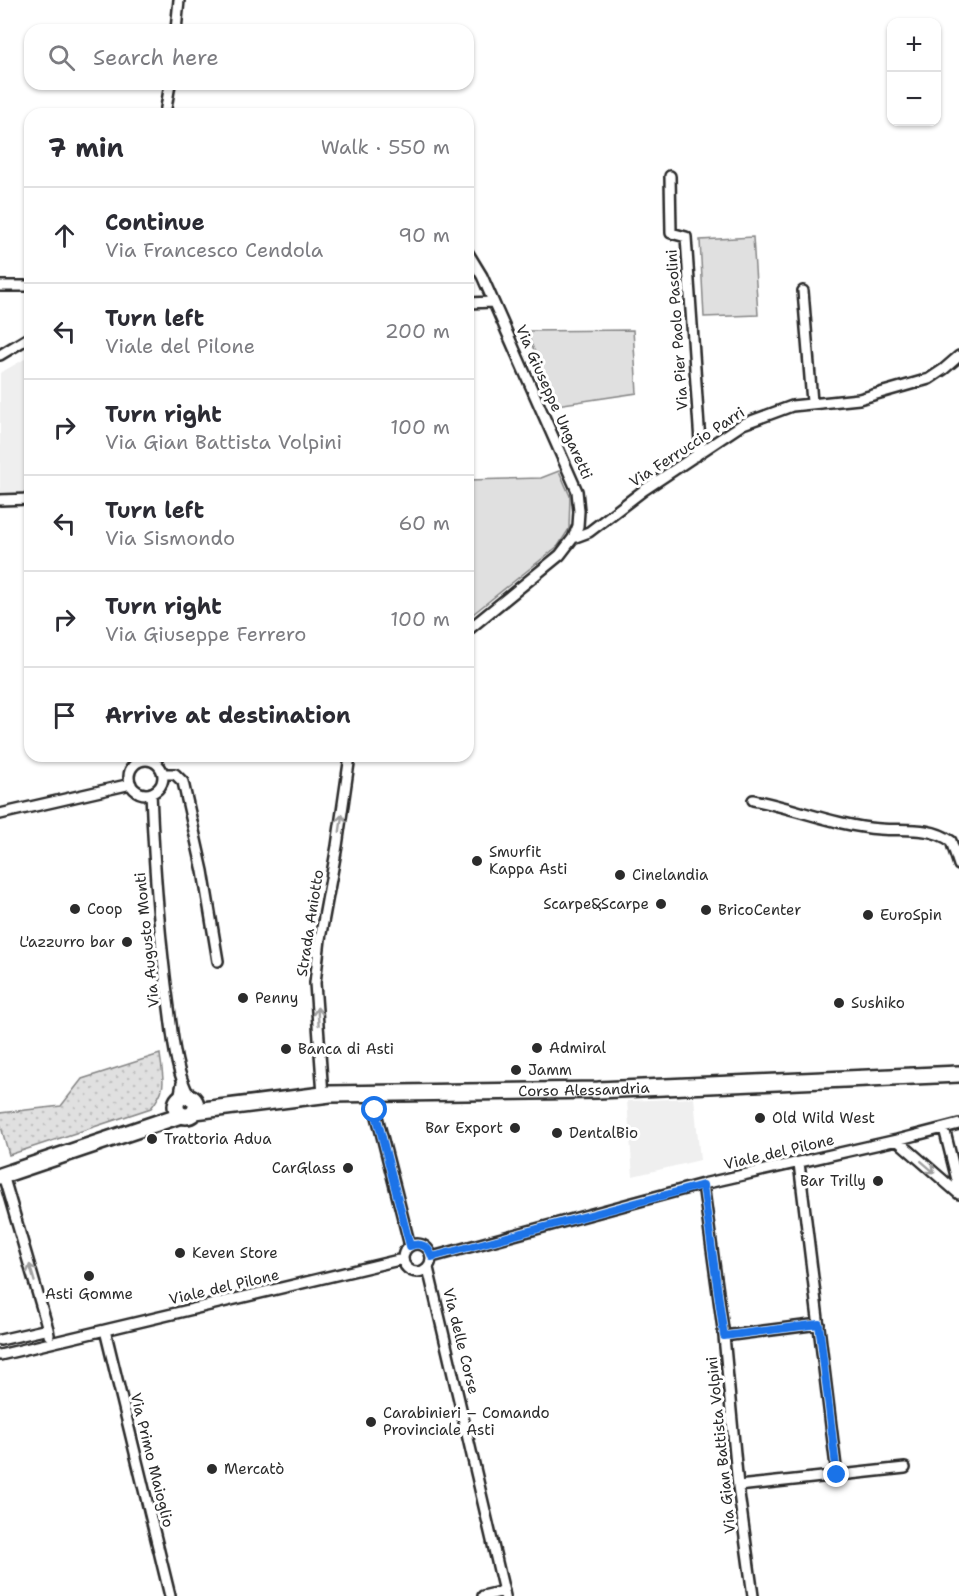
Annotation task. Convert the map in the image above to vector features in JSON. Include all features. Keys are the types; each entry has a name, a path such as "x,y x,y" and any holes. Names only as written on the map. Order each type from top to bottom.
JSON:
{"main road":[{"name":"Corso Alessandria","path":"189,1105 370,1093 598,1090 959,1074"},
{"path":"2,1176 160,1121 189,1105"}],"street":[{"path":"177,24 179,0"},
{"path":"166,108 169,90"},
{"name":"Via Pier Paolo Pasolini","path":"670,176 671,233 686,237 700,442 696,456"},
{"name":"Via Giuseppe Ungaretti","path":"474,263 482,276 577,491 579,511 578,526 573,538 560,555 474,625"},
{"path":"0,286 24,286"},
{"path":"802,291 812,402"},
{"path":"474,303 493,302"},
{"path":"0,355 24,341"},
{"name":"Via Ferruccio Parri","path":"573,538 589,532 644,490 743,424 792,406 812,402 832,403 859,399 929,379 959,356"},
{"path":"0,500 24,499"},
{"path":"134,762 129,775 131,784 142,793 151,792 161,784 163,774 159,762"},
{"name":"Strada Aniotto","path":"323,1095 315,983 349,762"},
{"path":"163,774 175,774 183,782 203,872 218,961"},
{"path":"0,814 131,784"},
{"name":"Via Augusto Monti","path":"151,792 154,878 163,967 174,1044 189,1105"},
{"path":"753,800 852,826 927,830 951,841 959,865"},
{"path":"370,1093 410,1246"},
{"name":"Viale del Pilone","path":"432,1257 703,1185 959,1124"},
{"path":"944,1128 959,1188"},
{"path":"897,1140 959,1194"},
{"path":"799,1163 837,1475"},
{"path":"2,1176 52,1342"},
{"name":"Via Gian Battista Volpini","path":"703,1185 724,1336 738,1486 753,1596"},
{"path":"419,1244 430,1252 432,1257 428,1268 415,1273 406,1268 403,1259 404,1251 410,1246 419,1244"},
{"name":"Viale del Pilone","path":"0,1355 403,1259"},
{"name":"Via delle Corse","path":"428,1268 505,1593"},
{"path":"724,1336 819,1324"},
{"path":"0,1340 48,1329"},
{"name":"Via Primo Maioglio","path":"105,1330 170,1596"},
{"path":"738,1486 905,1468"},
{"path":"483,1596 505,1593"}],"shaded area":[{"path":"753,237 758,315 704,317 700,240"},
{"path":"633,330 637,393 557,405 526,331"},
{"path":"24,359 24,496 0,496 0,373"},
{"path":"559,471 570,496 569,529 558,546 474,613 474,480 541,478"},
{"path":"160,1054 162,1089 151,1108 9,1155 0,1123 0,1113 61,1106 82,1079"},
{"path":"694,1098 700,1160 633,1176 627,1101"}],"place":[{"name":"Smurfit Kappa Asti","path":"477,861"},
{"name":"Cinelandia","path":"620,875"},
{"name":"Scarpe&Scarpe","path":"661,904"},
{"name":"Coop","path":"75,909"},
{"name":"BricoCenter","path":"706,910"},
{"name":"EuroSpin","path":"868,915"},
{"name":"L'azzurro bar","path":"127,942"},
{"name":"Penny","path":"243,998"},
{"name":"Sushiko","path":"839,1003"},
{"name":"Admiral","path":"537,1048"},
{"name":"Banca di Asti","path":"286,1049"},
{"name":"Jamm","path":"516,1070"},
{"name":"Old Wild West","path":"760,1118"},
{"name":"Bar Export","path":"515,1128"},
{"name":"DentalBio","path":"557,1133"},
{"name":"Trattoria Adua","path":"152,1139"},
{"name":"CarGlass","path":"348,1168"},
{"name":"Bar Trilly","path":"878,1181"},
{"name":"Keven Store","path":"180,1253"},
{"name":"Asti Gomme","path":"89,1276"},
{"name":"Carabinieri – Comando Provinciale Asti","path":"371,1422"},
{"name":"Mercatò","path":"212,1469"}],"route":[{"path":"375,1110 410,1246 414,1244 424,1246 428,1248 432,1257 703,1185 724,1336 819,1324 837,1475"}]}
